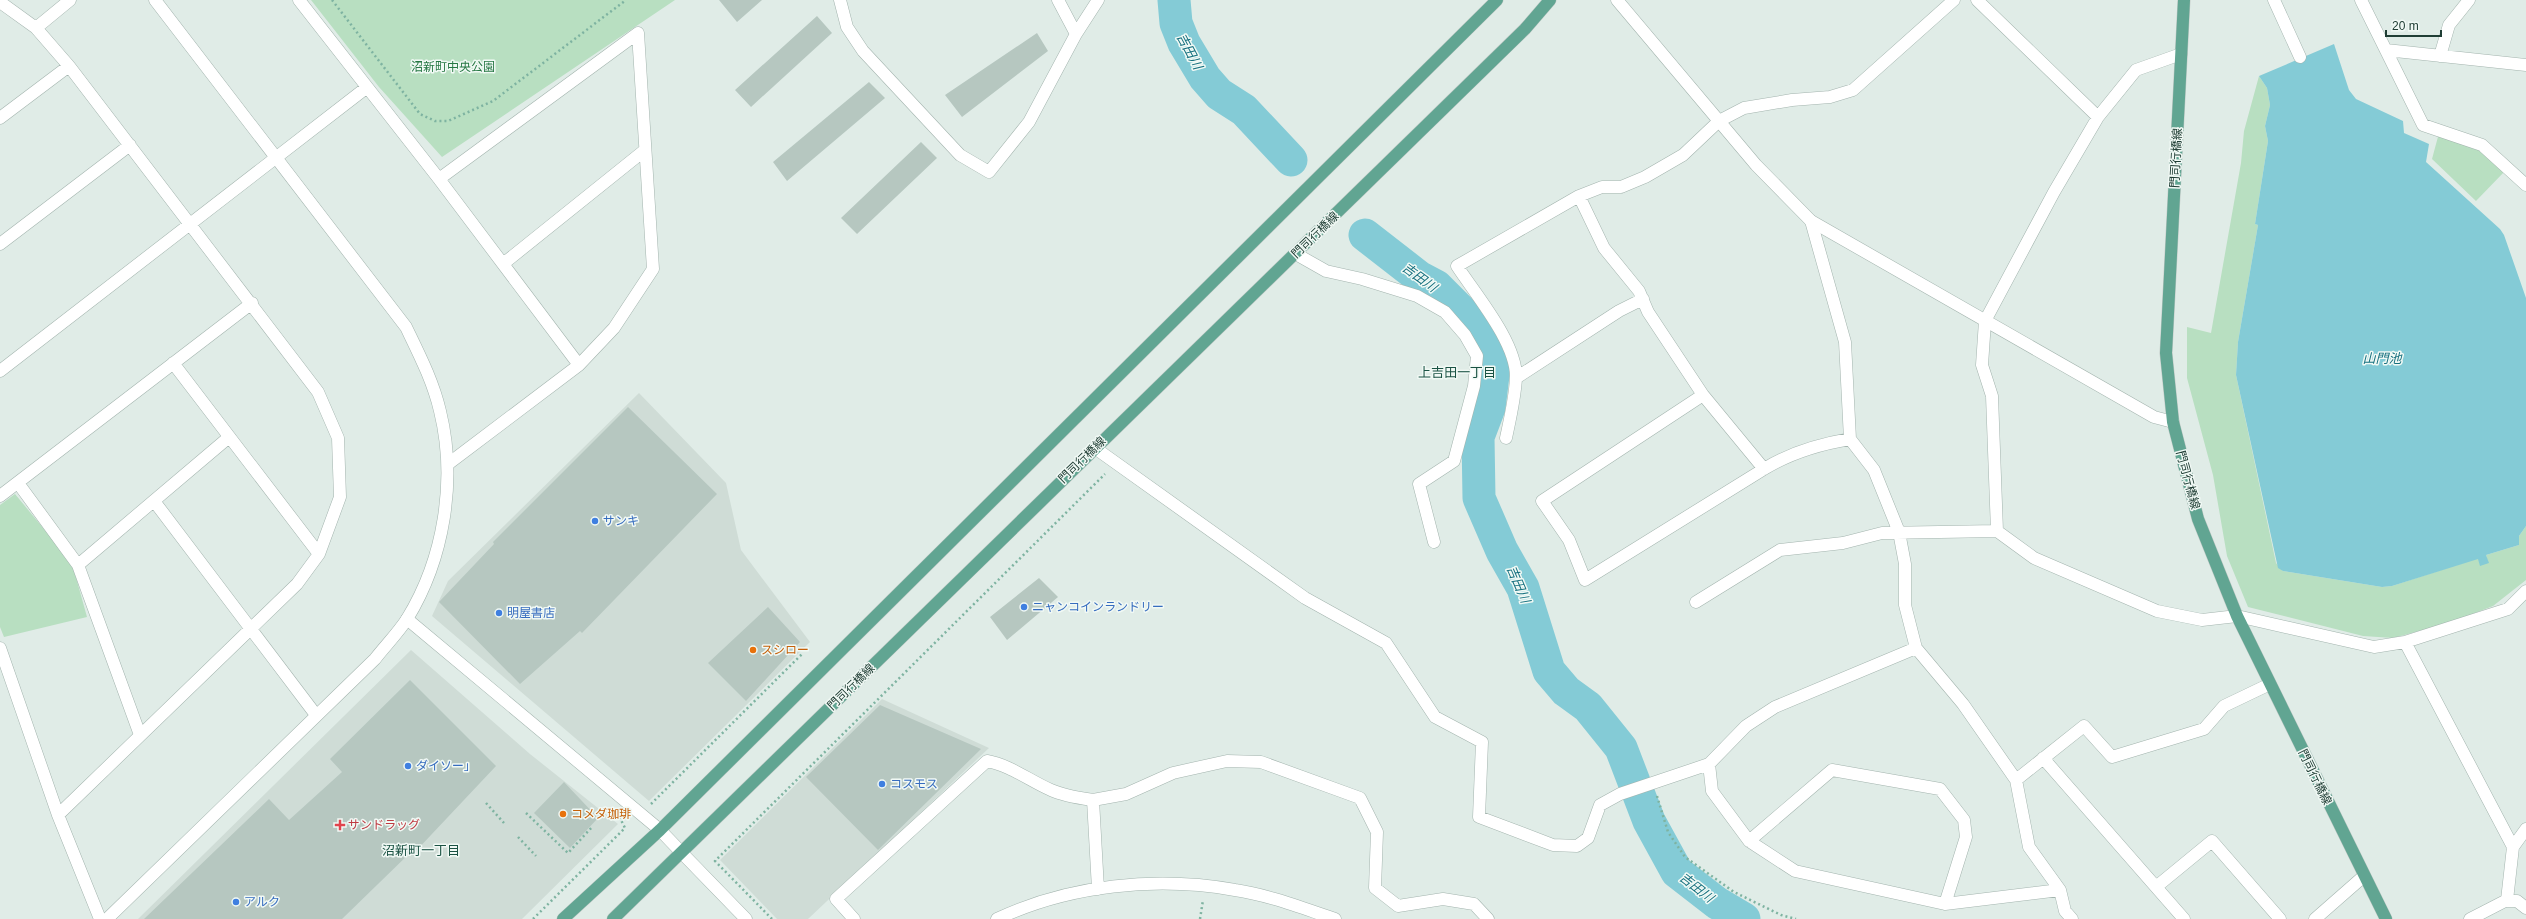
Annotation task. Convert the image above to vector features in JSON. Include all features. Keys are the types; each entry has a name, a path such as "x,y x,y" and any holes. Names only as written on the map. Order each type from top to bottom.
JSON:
{"main road":[{"path":"563,919 660,830 1496,0"},
{"name":"門司行橋線","path":"613,919 1095,448 1296,254 1525,29 1550,0"},
{"name":"門司行橋線","path":"2184,0 2166,353 2173,422 2198,518 2237,616 2386,919"}],"street":[{"path":"36,28 70,0"},
{"path":"107,919 374,659 407,619 428,576 443,533 448,464 440,412 426,367 406,327 155,0"},
{"path":"299,0 366,88 439,179 579,365"},
{"path":"840,0 847,27 863,50 960,155 989,172 1029,122 1076,34 1098,0"},
{"path":"1058,0 1076,34"},
{"path":"1617,0 1756,165 1811,221 2154,417 2173,422"},
{"path":"1506,438 1516,378 1514,360 1500,331 1457,266 1579,196 1602,187 1620,188 1645,177 1682,155 1719,121 1744,108 1792,100 1830,98 1853,90 1954,0"},
{"path":"1977,0 2098,117"},
{"path":"2274,0 2300,57"},
{"path":"2361,0 2423,125 2482,145 2526,185"},
{"path":"2440,56 2449,25 2469,0"},
{"path":"0,2 36,28 69,66 191,223 318,392 338,438 340,497 319,554 297,584 58,815"},
{"path":"439,179 638,33 652,269 614,328 579,365 448,464"},
{"path":"2386,50 2526,65"},
{"path":"1997,530 1992,396 1982,365 1985,321 2054,192 2098,117 2136,70 2181,54"},
{"path":"0,118 69,66"},
{"path":"0,371 366,88"},
{"path":"0,244 130,145"},
{"path":"503,264 645,150"},
{"path":"1579,196 1604,248 1640,291 1648,312 1702,395 1764,469"},
{"path":"1811,221 1846,342 1850,439 1874,470 1899,532 1905,564 1905,604 1916,648 1963,704 2016,780 2029,847 2060,890 2065,911 2072,919"},
{"path":"1296,254 1326,271 1362,279 1417,296 1445,312 1465,335 1476,356 1474,386 1454,461 1419,484 1434,542"},
{"path":"1516,378 1620,311 1643,299"},
{"path":"0,496 252,303"},
{"path":"173,363 228,438 319,554"},
{"path":"1702,395 1542,501 1569,540 1585,580 1775,462 1822,444 1850,439"},
{"path":"78,565 228,438"},
{"path":"1095,448 1305,598 1386,643 1434,717 1482,742 1479,817 1553,845 1578,846 1588,838 1600,805 1620,794 1651,785 1709,764 1746,726 1774,707 1916,648"},
{"path":"18,483 78,565 140,735"},
{"path":"154,501 316,715"},
{"path":"1696,602 1780,550 1843,543 1882,533 1997,530 2034,558 2157,611 2202,620 2237,616 2374,647 2405,642 2508,609 2526,591"},
{"path":"407,619 660,830 746,919"},
{"path":"2405,642 2513,847"},
{"path":"0,648 58,815 100,919"},
{"path":"2016,780 2084,726 2112,757 2204,729 2224,706 2270,684"},
{"path":"2043,758 2184,919"},
{"path":"854,919 836,899 987,761 997,763 1052,791 1073,797 1093,800 1126,794 1173,773 1201,765 1228,761 1261,762 1360,798 1377,832 1375,888 1398,906 1443,899 1474,904 1488,919"},
{"path":"1709,764 1712,791 1749,841 1795,871 1945,904 2060,890"},
{"path":"1749,841 1832,770 1940,789 1964,820 1966,837 1945,904"},
{"path":"1093,800 1098,889"},
{"path":"2506,901 2513,847 2526,829"},
{"path":"2156,887 2212,841 2280,919"},
{"path":"2315,919 2364,876"},
{"path":"997,919 1052,898 1098,889 1142,884 1205,887 1243,891 1287,902 1334,919"},
{"path":"2470,919 2506,901 2516,901 2526,908"}],"path":[{"path":"332,0 420,114 435,121 448,121 493,102 626,0"},
{"path":"772,919 714,861 1116,463"},
{"path":"644,801 649,806 803,653"},
{"path":"1651,785 1668,832 1685,857 1734,892 1781,915 1796,919"},
{"path":"486,803 504,823"},
{"path":"526,813 568,853 593,826"},
{"path":"532,919 625,828"},
{"path":"518,837 536,856"},
{"path":"1200,919 1205,887"}],"shaded area":[{"path":"639,393 726,483 741,550 810,642 649,801 432,616 448,581"},
{"path":"411,650 530,754 618,824 522,919 138,919"},
{"path":"882,699 989,748 808,919 777,919 720,860"}],"green space":[{"name":"沼新町中央公園","path":"311,0 675,0 442,157 379,87"},
{"path":"2259,76 2267,88 2270,105 2265,126 2268,141 2255,224 2258,225 2238,342 2236,375 2276,563 2283,571 2382,587 2392,586 2478,558 2488,563 2486,555 2519,545 2519,536 2526,526 2526,580 2493,606 2449,623 2393,638 2363,636 2248,607 2227,556 2213,475 2187,378 2187,327 2211,333 2241,163 2244,131"},
{"path":"2439,133 2479,147 2505,171 2476,201 2432,159"},
{"path":"15,494 72,563 87,617 4,637 0,627 0,505"}],"water":[{"name":"山門池","path":"2334,44 2349,90 2356,99 2403,121 2404,133 2429,144 2426,162 2500,229 2504,235 2526,298 2526,526 2519,536 2519,545 2486,555 2489,563 2480,566 2478,559 2392,586 2382,587 2283,571 2278,568 2236,375 2238,342 2258,225 2255,224 2268,141 2265,126 2270,105 2267,88 2259,76"}],"building":[{"path":"719,0 762,0 737,22"},
{"path":"817,16 832,33 751,107 735,90"},
{"path":"1037,33 1048,51 962,117 945,95"},
{"path":"869,82 885,98 787,181 773,162"},
{"path":"921,142 937,158 857,234 841,218"},
{"path":"628,407 717,494 582,633 580,631 520,684 439,602 494,544 493,542"},
{"name":"ニャンコインランドリー","path":"1039,578 1058,597 1007,640 990,617"},
{"path":"768,607 800,642 746,701 708,663"},
{"path":"410,680 496,766 415,852 413,850 342,919 144,919 269,799 289,820 342,772 330,759"},
{"path":"880,705 981,749 878,850 806,777"},
{"path":"564,782 598,818 570,848 534,813"}],"waterway":[{"name":"吉田川","path":"1174,0 1176,23 1184,43 1205,78 1219,94 1244,110 1291,160"},
{"name":"吉田川","path":"1365,235 1419,277 1436,286 1468,318 1483,336 1494,367 1489,408 1478,437 1479,498 1502,551 1523,588 1549,671 1566,691 1588,707 1621,748 1649,821 1677,872 1717,903 1744,919"}],"place":[{"name":"サンキ","path":"595,521"},
{"name":"ニャンコインランドリー","path":"1024,607"},
{"name":"明屋書店","path":"499,613"},
{"name":"スシロー","path":"753,650"},
{"name":"ダイソー」","path":"408,766"},
{"name":"コスモス","path":"882,784"},
{"name":"コメダ珈琲","path":"563,814"},
{"name":"サンドラッグ","path":"340,825"},
{"name":"アルク","path":"236,902"}],"district":[{"name":"上吉田一丁目","path":"1457,372"},
{"name":"沼新町一丁目","path":"421,850"}]}
